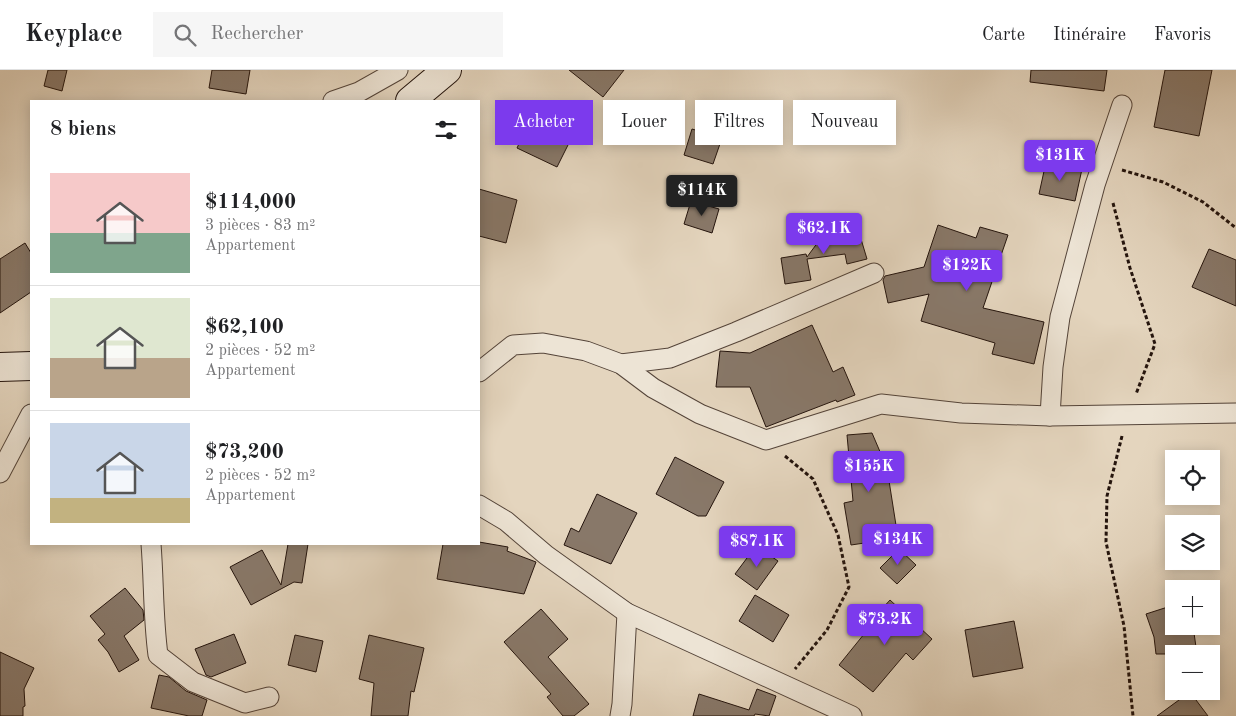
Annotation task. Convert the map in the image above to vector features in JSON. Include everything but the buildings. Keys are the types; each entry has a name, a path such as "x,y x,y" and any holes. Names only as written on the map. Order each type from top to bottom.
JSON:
{"main road":[{"path":"411,100 447,70"},
{"path":"0,367 30,366"}],"street":[{"path":"336,100 359,92 398,70"},
{"path":"1050,416 1053,367 1060,317 1095,185 1122,105"},
{"path":"621,364 670,358 874,273"},
{"path":"480,371 513,345 543,343 586,352 621,364 654,388 700,414 766,440 881,404 961,413 1050,416 1236,413"},
{"path":"0,473 30,416"},
{"path":"480,506 506,522 546,555 627,613 852,716"},
{"path":"151,545 154,624 158,655 193,682 245,703 269,697"},
{"path":"620,716 627,613"}],"path":[{"path":"1102,164 1163,182 1203,202 1236,228"},
{"path":"1112,202 1130,268 1156,344 1128,415 1107,496 1106,542 1124,626 1132,716"},
{"path":"766,440 813,479 838,535 849,587 827,630 782,684"}]}
